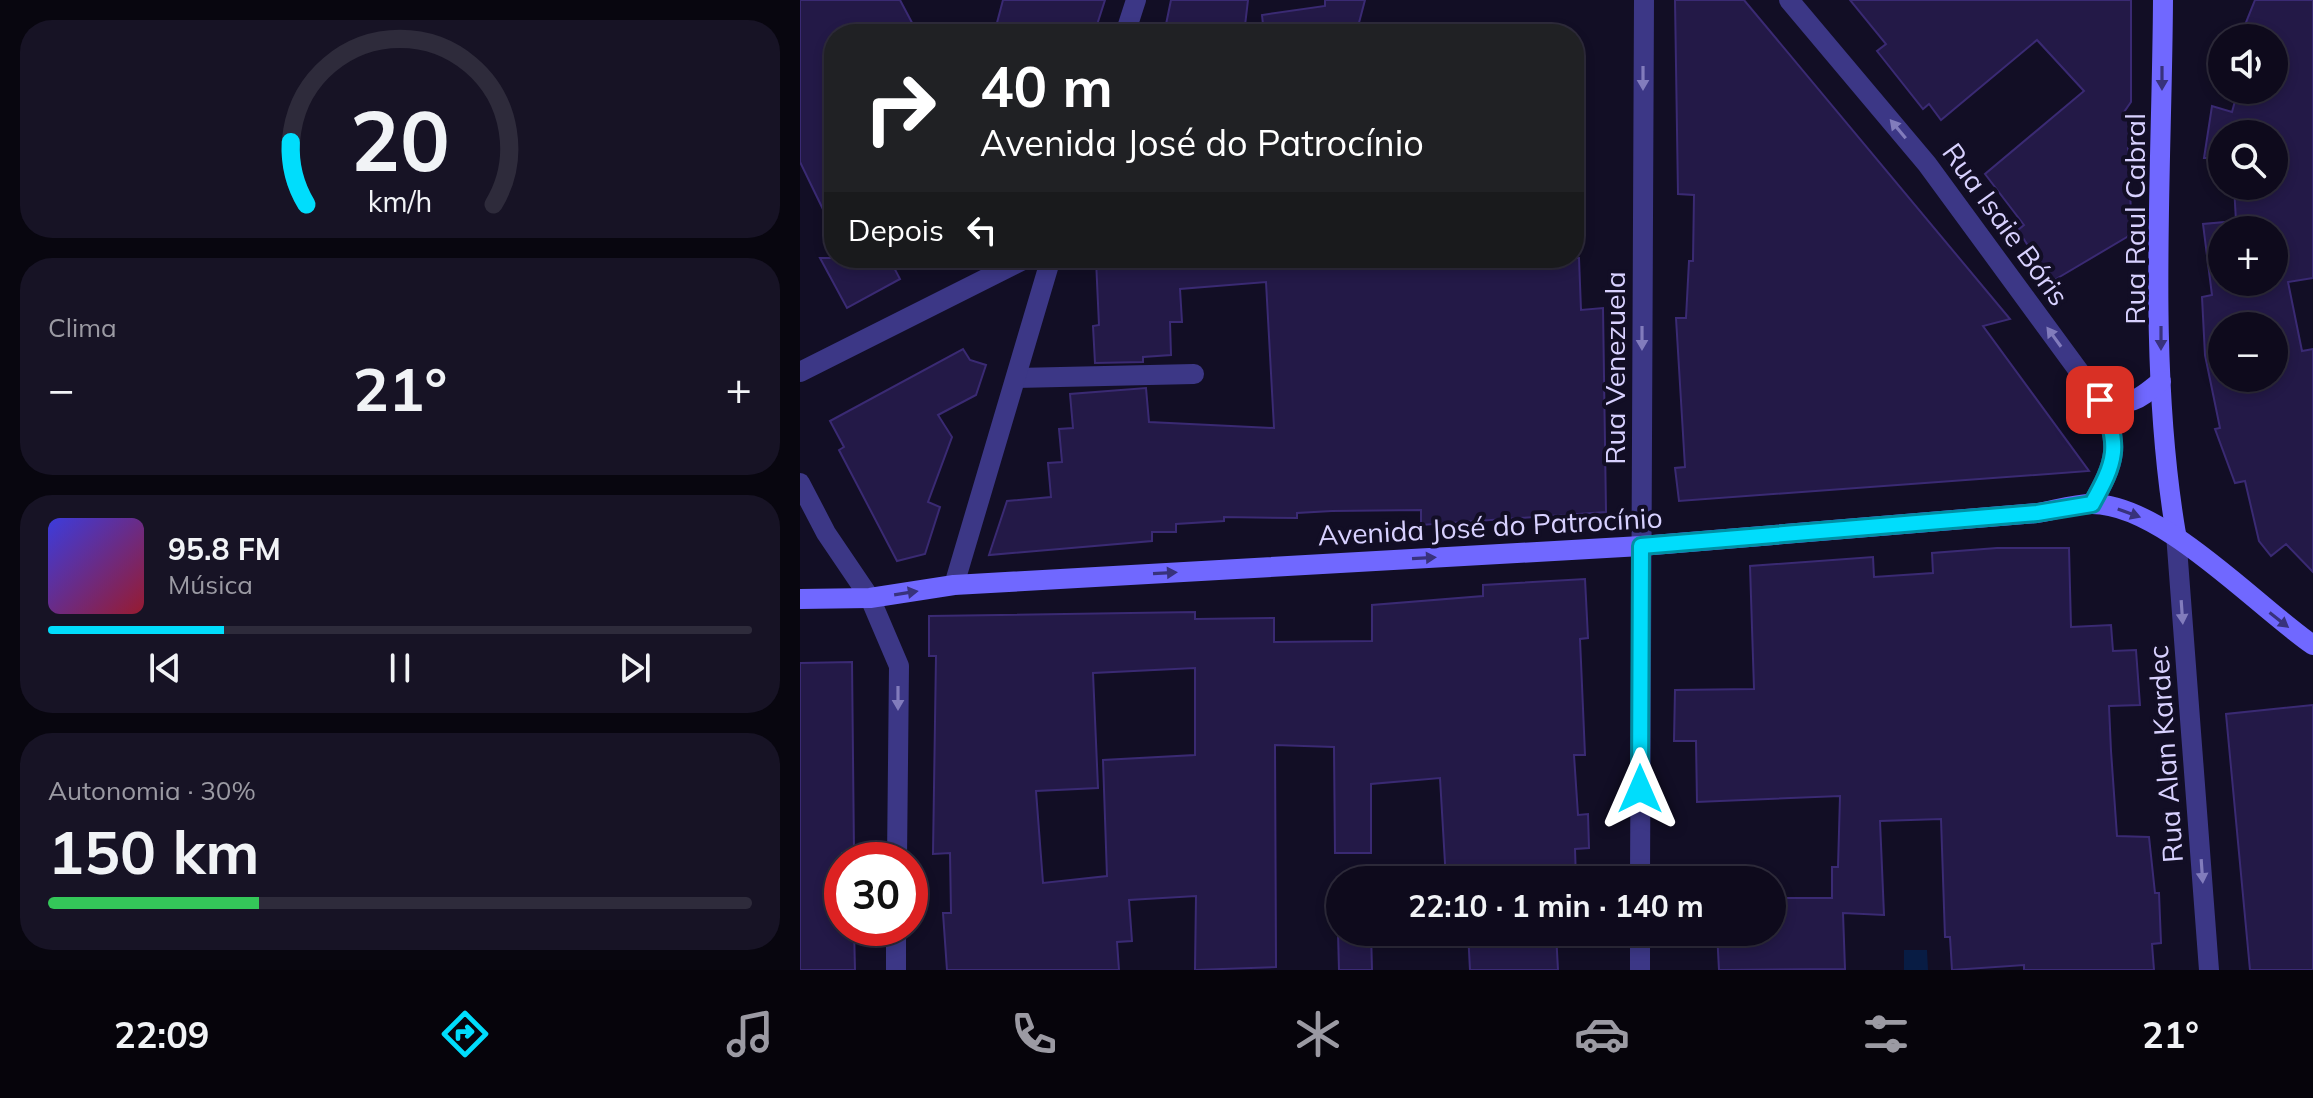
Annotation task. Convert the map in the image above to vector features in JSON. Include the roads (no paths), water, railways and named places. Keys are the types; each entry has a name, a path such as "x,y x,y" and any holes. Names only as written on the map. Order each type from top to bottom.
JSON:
{"street":[{"path":"1128,24 1136,0"},
{"name":"Rua Venezuela","path":"1640,866 1644,0"},
{"name":"Rua Isaie Bóris","path":"1789,0 1927,164 2100,400 2112,424 2115,449 2111,470 2092,504"},
{"name":"Rua Raul Cabral","path":"2163,0 2161,381 2169,493 2176,534"},
{"path":"800,372 1007,268"},
{"path":"954,585 1048,268"},
{"path":"1016,378 1194,374"},
{"path":"2100,400 2123,405 2142,397 2161,381"},
{"path":"800,483 826,533 870,598 899,666 897,842"},
{"name":"Avenida José do Patrocínio","path":"800,599 870,598 954,585 1641,546 2037,513 2092,504 2120,509 2176,534"},
{"path":"2176,534 2313,645"},
{"name":"Rua Alan Kardec","path":"2176,534 2209,970"},
{"path":"896,946 896,970"},
{"path":"1640,946 1640,970"}],"water":[{"path":"1904,950 1927,950 1928,970 1904,970"}]}
